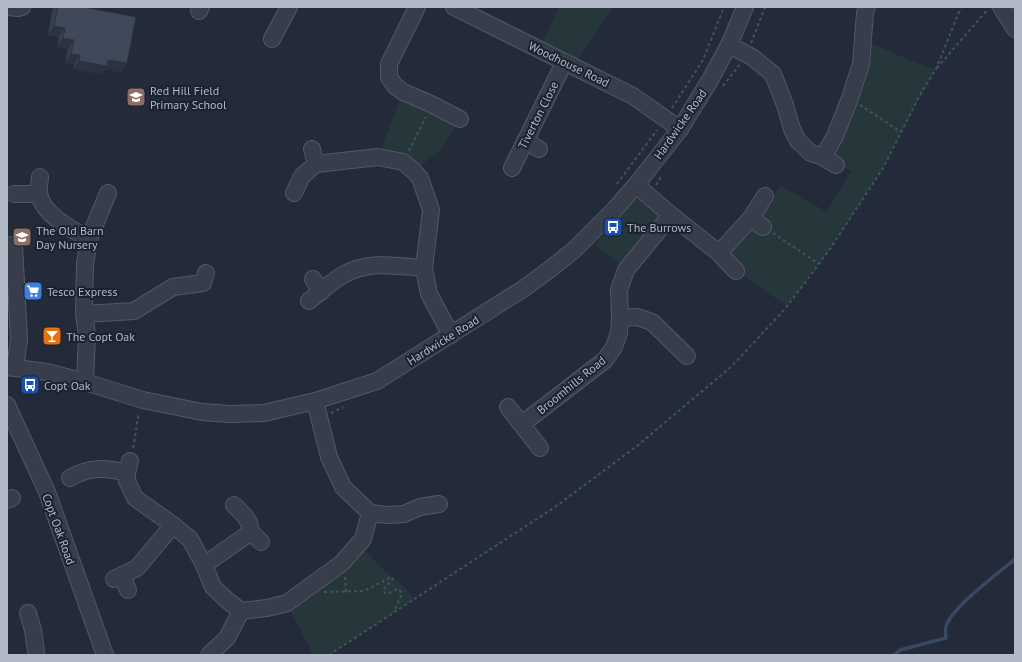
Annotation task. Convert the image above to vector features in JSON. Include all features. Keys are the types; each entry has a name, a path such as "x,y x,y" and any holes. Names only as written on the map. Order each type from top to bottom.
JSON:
{"street":[{"path":"10,7 22,7"},
{"path":"272,39 289,7"},
{"path":"417,7 389,64 389,77 395,86 403,92 460,119"},
{"name":"Woodhouse Road","path":"454,7 633,96 680,129"},
{"name":"Hardwicke Road","path":"12,368 47,372 143,400 202,412 230,414 264,413 315,401 377,381 488,312 549,270 574,250 636,185 680,129 710,80 729,45 745,7"},
{"path":"823,157 834,136 850,98 861,64 865,13 867,7"},
{"path":"1001,7 1015,29"},
{"path":"729,45 752,57 773,74 785,105 792,130 798,141 812,152 836,165"},
{"name":"Tiverton Close","path":"512,168 564,63"},
{"path":"525,141 539,148"},
{"path":"294,193 302,176 314,157 378,157 403,162 420,178 431,210 424,268 430,294 451,335"},
{"path":"40,177 39,194 45,207 61,223 89,239"},
{"path":"636,185 719,253 736,271"},
{"path":"85,382 87,334 84,314 85,264 89,239 108,192"},
{"path":"14,194 39,194"},
{"path":"719,253 757,222 764,196"},
{"name":"Broomhills Road","path":"522,424 605,360 614,347 619,333 619,290 626,270 671,215"},
{"path":"7,246 14,246 13,320 19,339 16,361 12,368"},
{"path":"314,291 344,275 366,266 381,264 424,268"},
{"path":"84,314 134,311 173,287 203,284"},
{"path":"620,318 637,317 652,322 669,350 687,356"},
{"path":"315,401 329,458 343,487 370,512 388,515 404,514 420,501 439,504"},
{"name":"Copt Oak Road","path":"7,405 46,492 105,655"},
{"path":"508,406 540,448"},
{"path":"70,478 90,469 116,470 128,467 127,481 135,498 173,525 190,540 204,565 213,587 241,611 267,608 287,603 342,563 363,539 370,512"},
{"path":"204,565 256,537 245,516 234,504"},
{"path":"122,582 137,568 173,525"},
{"path":"209,655 227,638 241,611"},
{"path":"28,613 38,654"}],"path":[{"path":"614,189 665,119 703,60 724,7"},
{"path":"936,69 990,7"},
{"path":"850,98 901,132"},
{"path":"403,162 432,105"},
{"path":"757,222 819,264"},
{"path":"128,467 135,441 136,425 143,400"},
{"path":"321,593 364,591 391,577 393,579 383,590 386,594 398,589 402,593 394,613"}],"shaded area":[{"path":"559,7 614,7 572,67 539,50"},
{"path":"862,39 914,62 936,69 883,168 830,249 787,306 736,271 719,253 751,218 766,222 761,211 781,186 827,212 851,171 836,165 823,157"},
{"path":"403,92 460,119 440,150 414,171 378,157"},
{"path":"642,198 656,211 658,221 622,265 595,245 630,200"},
{"path":"360,544 377,564 405,588 415,599 329,655 313,655 287,603"}],"building":[{"path":"58,7 83,7 136,17 127,63 108,60 107,66 79,61 80,55 71,54 74,40 63,38 65,28 54,26"}],"waterway":[{"path":"894,655 900,650 946,638 946,626 957,609 1015,559"}],"place":[{"name":"Red Hill Field Primary School","path":"136,97"},
{"name":"The Burrows","path":"613,227"},
{"name":"The Old Barn Day Nursery","path":"22,237"},
{"name":"Tesco Express","path":"33,291"},
{"name":"The Copt Oak","path":"52,336"},
{"name":"Copt Oak","path":"30,385"}]}
